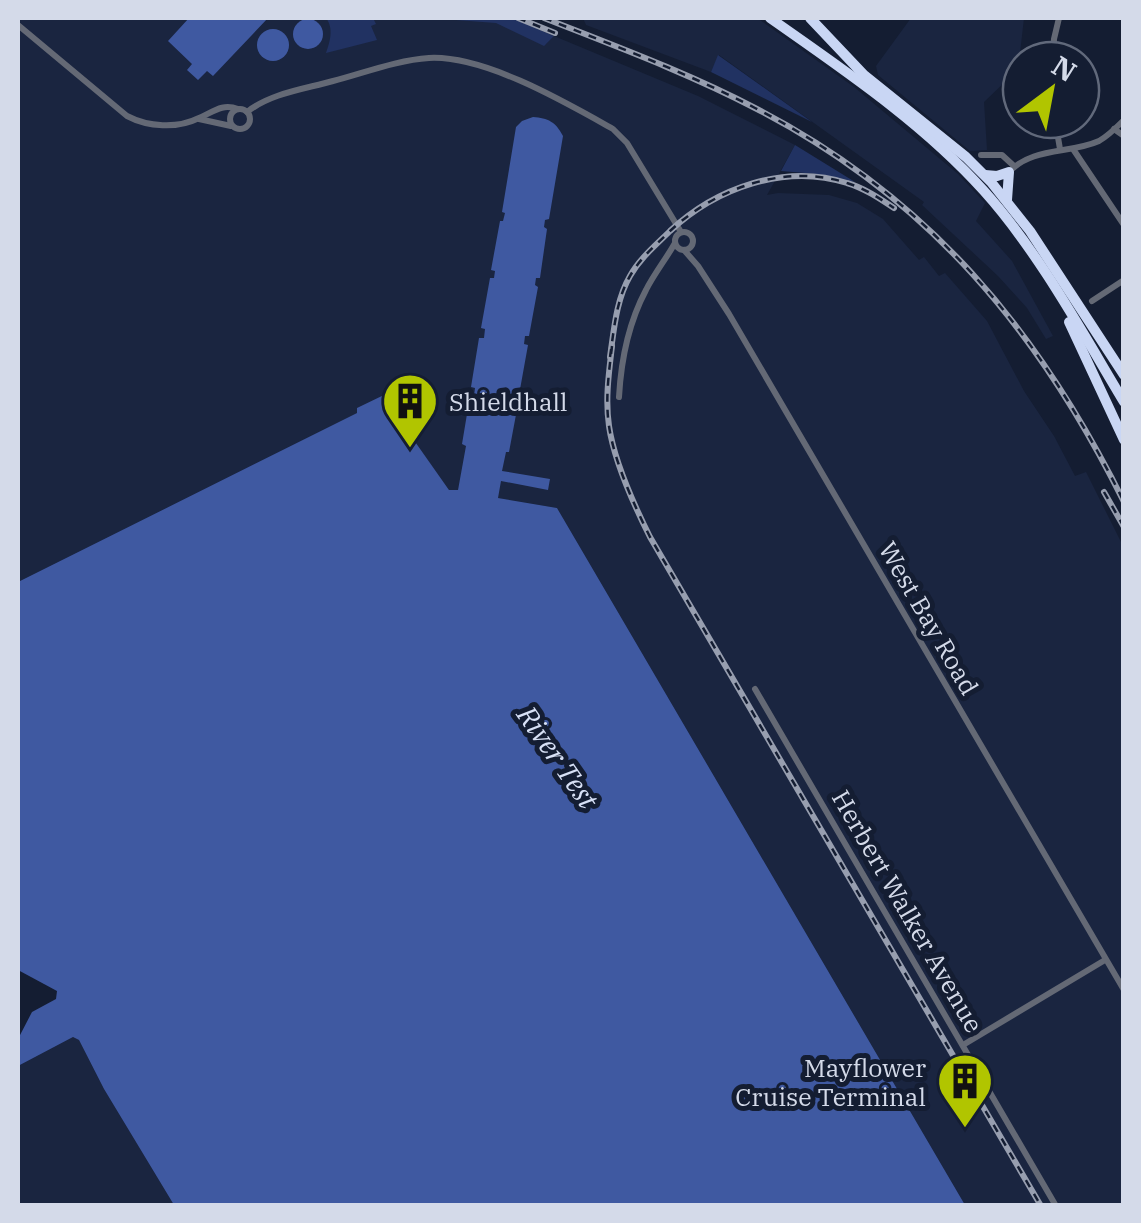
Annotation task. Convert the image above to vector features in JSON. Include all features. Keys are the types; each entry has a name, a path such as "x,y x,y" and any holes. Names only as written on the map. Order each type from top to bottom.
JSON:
{"highway":[{"path":"770,18 850,75 957,163 986,192 1020,235 1124,402"},
{"path":"810,18 864,75 966,157 1007,200 1124,376"},
{"path":"984,175 997,176 1012,169"},
{"path":"1007,200 1012,169"},
{"path":"1054,289 1124,440"}],"street":[{"path":"18,24 138,122 170,125 198,119 226,106 248,112"},
{"path":"248,112 276,96 391,66 428,58 474,63 613,128 681,232"},
{"path":"232,126 229,117 238,108"},
{"path":"198,119 240,130 250,122 248,112"},
{"path":"981,155 1002,155 1012,169 1035,156 1100,140 1124,120"},
{"path":"1114,129 1124,136"},
{"path":"1058,140 1060,150"},
{"path":"1073,149 1124,226"},
{"path":"619,397 623,362 645,291 666,260 680,248 692,245 690,234 676,235 680,248"},
{"name":"West Bay Road","path":"692,245 698,266"},
{"name":"West Bay Road","path":"680,248 698,266 739,331 1124,990"},
{"path":"1092,301 1124,280"},
{"name":"Herbert Walker Avenue","path":"755,688 1056,1206"},
{"path":"963,1045 1106,960"}],"shaded area":[{"path":"18,18 496,18 546,44 554,36 698,96 795,145 767,195 829,195 857,203 883,219 919,260 924,257 939,276 945,273 987,321 1075,476 1086,472 1123,546 1123,1205 965,1205 557,508 498,498 462,472 458,490 449,490 398,419 386,394 357,413 18,582"},
{"path":"326,18 373,18 376,24 371,26 377,40 326,53 331,31"},
{"path":"429,18 512,18 554,36 544,46 496,23"},
{"path":"583,18 757,18 854,87 958,174 985,203 976,221 1012,261 1053,336 1046,339 1027,308 922,205 924,202 719,55 711,72 586,25"},
{"path":"911,18 1024,18 1022,40 1001,40 1001,86 984,102 987,150 970,151 878,75 876,66"},
{"path":"718,55 812,122 711,72"},
{"path":"795,145 855,182 781,171"},
{"path":"73,1037 79,1040 174,1205 18,1206 18,1066"}],"water":[{"path":"189,18 268,18 213,76 207,71 198,80 187,70 192,64 168,41"},
{"path":"308,19 319,23 323,34 319,45 308,49 297,45 293,34 297,23"},
{"path":"273,29 284,34 289,45 284,56 273,61 262,56 257,45 262,34"},
{"name":"River Test","path":"533,117 551,122 563,136 549,219 545,220 547,229 529,336 525,336 524,344 528,345 519,395 515,395 514,403 518,404 502,471 550,479 548,490 501,481 498,498 557,508 965,1205 174,1205 79,1040 73,1037 18,1066 18,1039 32,1012 56,999 57,991 18,970 18,582 357,413 357,408 386,394 449,490 458,490 470,396 474,396 475,388 471,387 479,338 484,338 485,329 481,328 490,278 494,278 495,271 491,270 505,213 502,212 516,127"}],"railway":[{"path":"518,18 555,33"},
{"path":"544,18 730,95 817,143 874,183 972,273 1015,325 1091,439 1124,502"},
{"path":"610,357 619,305 634,269 670,231 708,203 752,183 800,176 853,185 894,208"},
{"path":"612,346 607,396 612,440 625,483 650,537 1041,1206"},
{"path":"1104,492 1124,527"}],"place":[{"name":"Shieldhall","path":"410,450"},
{"name":"Mayflower Cruise Terminal","path":"965,1130"}]}
